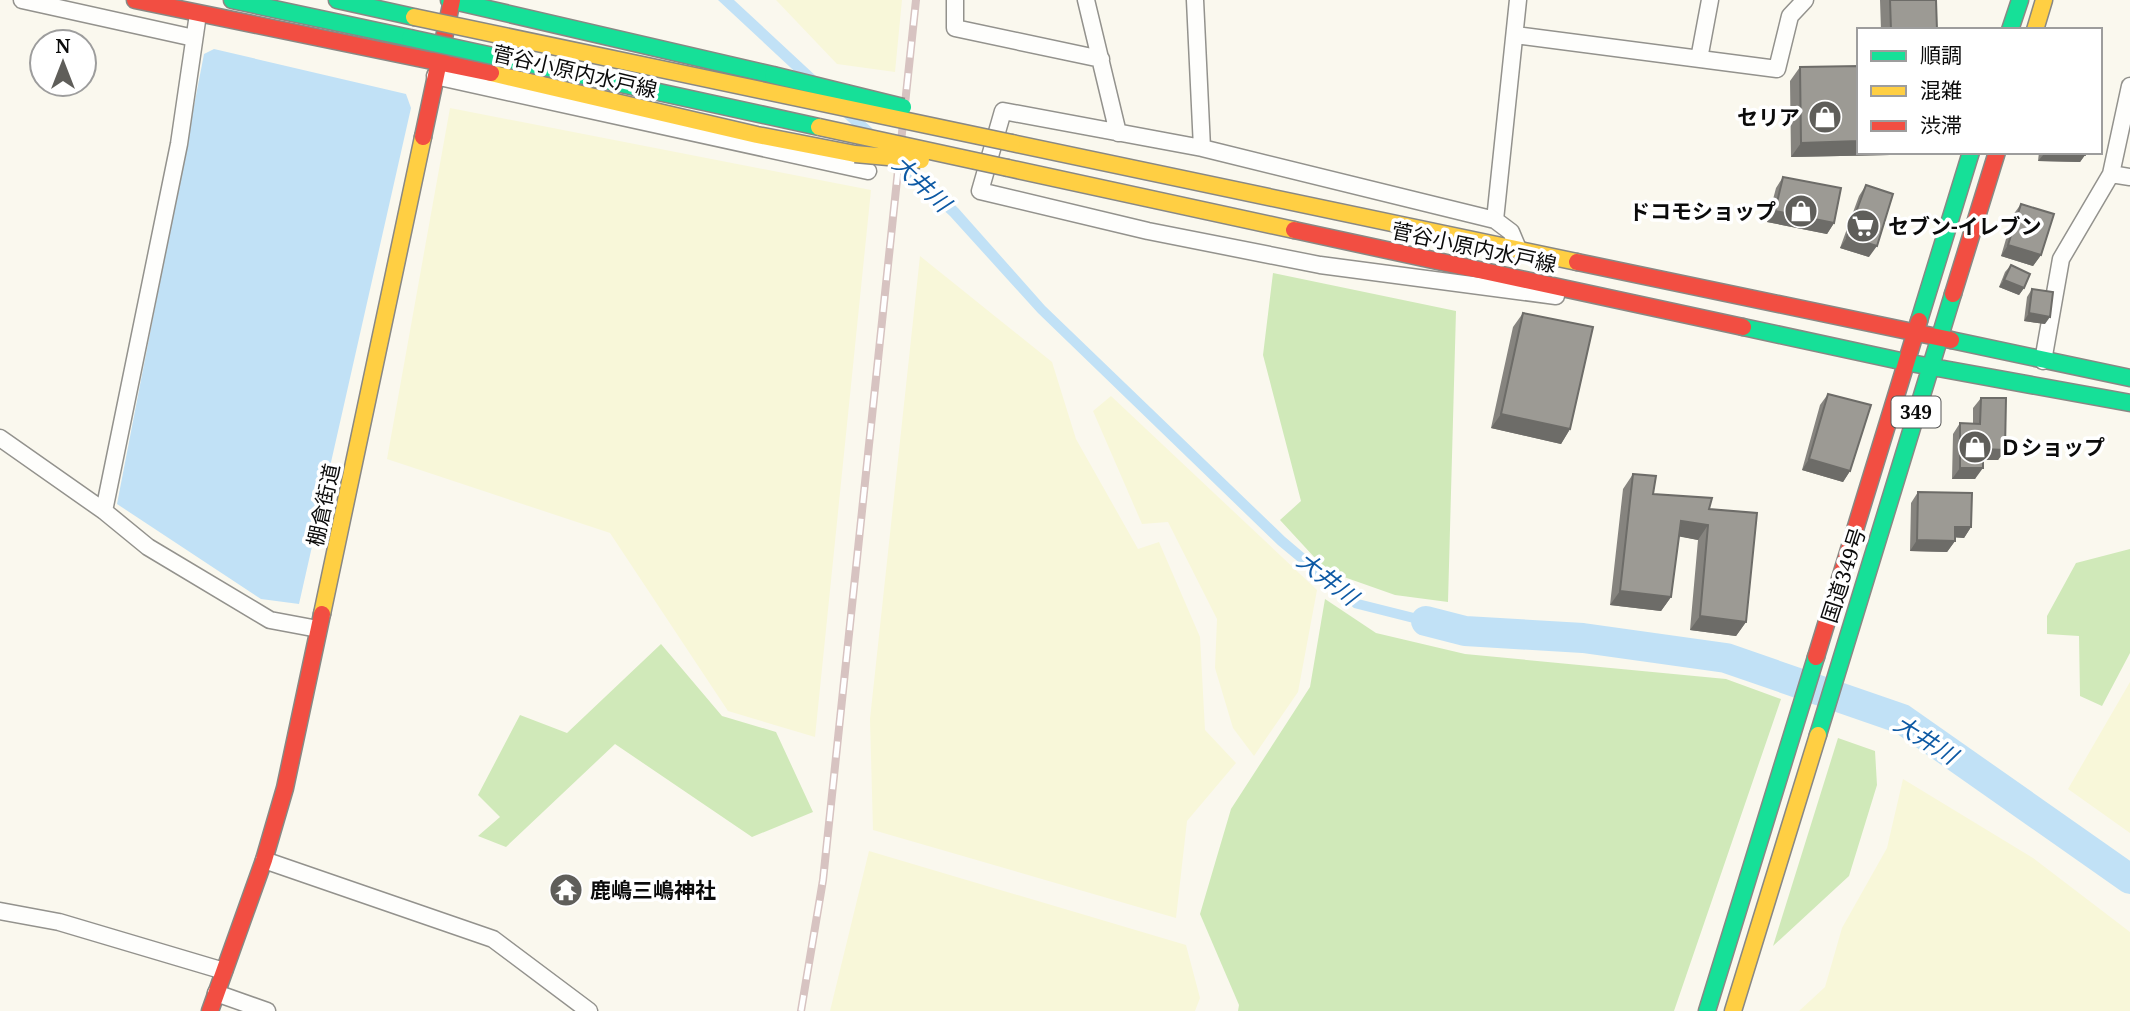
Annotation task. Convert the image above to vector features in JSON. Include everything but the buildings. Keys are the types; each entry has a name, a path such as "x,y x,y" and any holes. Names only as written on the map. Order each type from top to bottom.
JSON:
{"main road":[{"name":"菅谷小原内水戸線","path":"135,0 437,68 855,154 1008,168"},
{"name":"菅谷小原内水戸線","path":"232,0 1930,368 2130,403"},
{"name":"菅谷小原内水戸線","path":"337,0 1913,335 2130,378"},
{"name":"菅谷小原内水戸線","path":"451,0 864,94 1012,143"},
{"name":"棚倉街道","path":"210,1011 264,860 285,788 451,0"},
{"path":"2011,28 2020,0"},
{"path":"2036,28 2044,0"},
{"name":"国道349号","path":"1707,1011 1970,154"},
{"name":"国道349号","path":"1734,1008 1835,671 1996,154"}],"street":[{"path":"22,0 194,38"},
{"path":"955,0 955,28 1101,58"},
{"path":"1086,0 1118,133"},
{"path":"1195,0 1202,148"},
{"path":"1495,220 1517,0"},
{"path":"1699,58 1710,0"},
{"path":"1515,35 1777,69 1790,16 1805,0"},
{"path":"104,511 179,144 198,14"},
{"path":"437,68 868,172"},
{"path":"2043,361 2061,259 2111,174 2130,86"},
{"path":"1519,251 1511,232 1495,220 1202,148 1003,111 980,191 1148,232 1320,265 1550,296 1594,295"},
{"path":"2111,174 2130,177"},
{"path":"0,438 104,511 148,547 270,620 318,629"},
{"path":"264,860 493,939 584,1009"},
{"path":"0,911 59,922 224,971"},
{"path":"216,993 267,1011"},
{"path":"1734,1008 1751,1011"}],"green space":[{"path":"776,0 902,0 895,72 837,64"},
{"path":"450,108 871,190 815,737 728,711 610,533 387,459"},
{"path":"920,256 1052,362 1076,439 1138,549 1159,542 1200,637 1205,730 1236,763 1187,821 1176,918 873,830 870,719"},
{"path":"1273,273 1456,311 1448,602 1395,595 1327,571 1280,520 1301,501 1263,355"},
{"path":"1111,396 1317,590 1298,692 1254,756 1233,728 1215,668 1217,619 1168,522 1142,524 1093,411"},
{"path":"2130,549 2130,653 2102,706 2080,696 2079,636 2047,634 2047,616 2076,563"},
{"path":"1325,599 1376,633 1465,654 1726,679 1781,699 1674,1011 1238,1011 1239,1005 1200,914 1231,809 1310,687"},
{"path":"661,644 722,716 776,732 813,812 752,837 615,744 506,847 478,836 500,817 478,795 520,715 567,733"},
{"path":"2130,682 2130,833 2068,789"},
{"path":"1838,738 1875,751 1877,785 1849,876 1773,946"},
{"path":"1903,779 2033,858 2130,932 2130,1011 1799,1011 1825,987 1842,928 1887,848"},
{"path":"869,851 1186,945 1200,998 1195,1011 830,1011"}],"water":[{"path":"718,0 734,0 958,208 1045,306 1285,537 1358,599 1466,626 1465,636 1354,608 1278,545 1038,313 950,216"},
{"path":"214,49 406,94 411,108 299,604 261,599 117,504 204,54"}],"waterway":[{"name":"大井川","path":"1426,621 1465,631 1583,638 1726,658 1902,719 2130,879"}],"railway":[{"path":"801,1011 823,880 916,0"}],"traffic: fast":[{"path":"232,0 410,38"},
{"path":"337,0 414,17"},
{"path":"449,0 773,75"},
{"path":"2011,28 2020,0"},
{"path":"410,38 819,127"},
{"path":"773,75 903,107"},
{"path":"1919,321 1970,154"},
{"path":"1818,735 1953,294"},
{"path":"1743,327 1905,362 2130,403"},
{"path":"1951,340 2130,378"},
{"path":"1707,1011 1816,657"}],"traffic: slow":[{"path":"2036,28 2044,0"},
{"path":"414,17 1012,143"},
{"path":"491,73 757,135 855,154"},
{"path":"819,127 1008,168"},
{"path":"322,614 423,137"},
{"path":"1012,143 1577,262"},
{"path":"855,154 921,160"},
{"path":"1008,168 1294,230"},
{"path":"1733,1011 1818,735"}],"traffic: jam":[{"path":"135,0 491,73"},
{"path":"423,137 452,0"},
{"path":"1953,294 1996,154"},
{"path":"1294,230 1743,327"},
{"path":"1577,262 1951,340"},
{"path":"1816,657 1919,321"},
{"path":"210,1011 264,860 285,788 322,614"}],"place":[{"name":"セリア","path":"1825,117"},
{"name":"ドコモショップ","path":"1801,211"},
{"name":"セブン-イレブン","path":"1863,226"},
{"name":"Ｄショップ","path":"1975,447"},
{"name":"鹿嶋三嶋神社","path":"566,890"}]}
